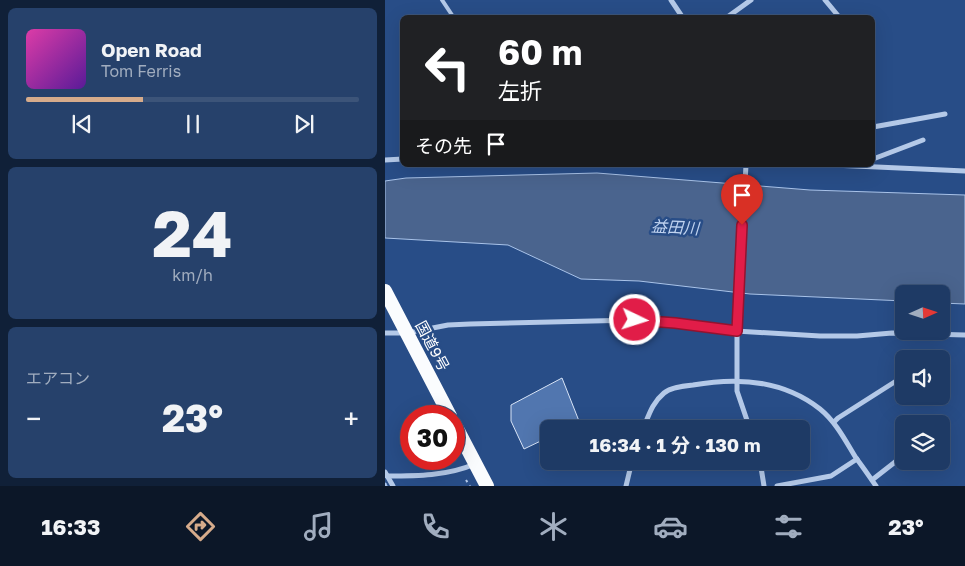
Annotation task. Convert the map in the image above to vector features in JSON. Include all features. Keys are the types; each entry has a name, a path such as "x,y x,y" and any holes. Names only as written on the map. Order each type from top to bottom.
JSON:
{"highway":[{"name":"国道9号","path":"385,291 444,405"},
{"path":"465,444 487,486"}],"street":[{"path":"671,0 681,15"},
{"path":"730,15 751,0"},
{"path":"825,0 838,15"},
{"path":"875,127 945,114"},
{"path":"875,158 923,140"},
{"path":"385,160 400,159"},
{"path":"746,167 737,323 737,391 748,420"},
{"path":"875,167 965,171"},
{"path":"385,333 405,328 448,325 635,320 737,331 820,336 857,336 892,333 965,335"},
{"path":"647,420 654,402 666,392 699,384 737,380 771,386 797,394 834,422 876,486"},
{"path":"834,422 895,382"},
{"path":"777,486 831,476 857,459"},
{"path":"872,480 895,462"},
{"path":"386,474 427,475 461,470 475,464"},
{"path":"626,486 630,470"},
{"path":"761,470 764,486"},
{"path":"386,474 393,486"}],"lane":[{"path":"442,0 452,15"}],"path":[{"path":"466,480 470,486"}],"water":[{"name":"益田川","path":"597,173 810,190 965,195 965,304 950,303 950,285 895,285 895,301 750,294 639,281 581,279 508,245 385,238 385,181 406,178"}],"building":[{"path":"562,378 579,420 540,420 540,441 524,449 511,421 511,405"}],"route":[{"path":"635,320 737,331 742,225"}]}
